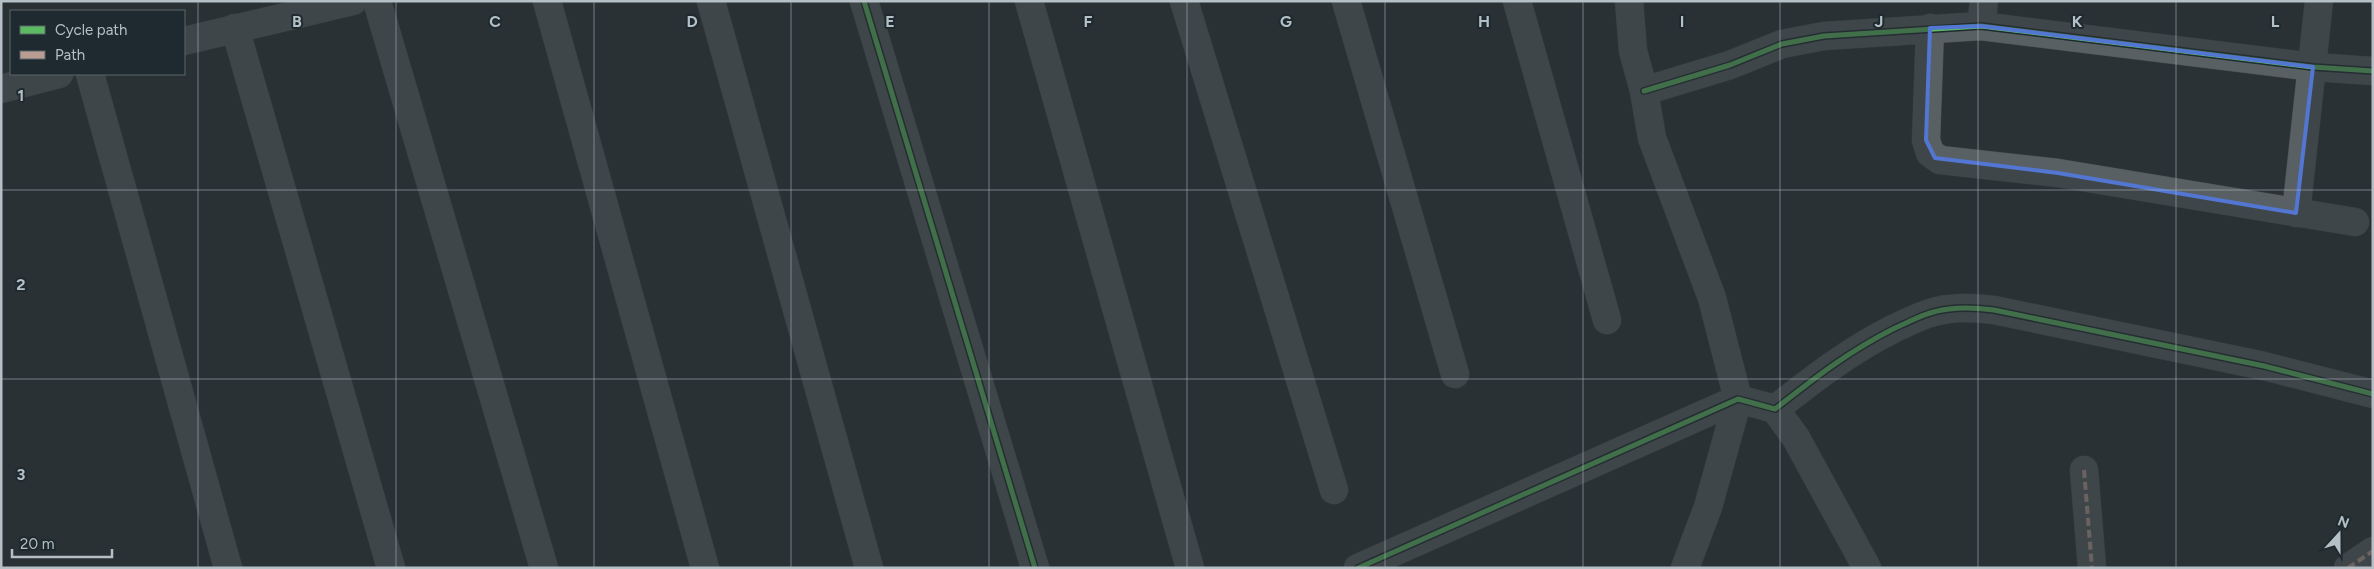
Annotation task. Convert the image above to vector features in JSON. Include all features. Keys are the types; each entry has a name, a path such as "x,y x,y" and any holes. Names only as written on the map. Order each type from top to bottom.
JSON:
{"street":[{"path":"185,41 353,1"},
{"path":"378,1 544,568"},
{"path":"547,1 705,568"},
{"path":"711,1 869,568"},
{"path":"864,1 1035,568"},
{"path":"1029,1 1190,568"},
{"path":"1184,1 1334,490"},
{"path":"1346,1 1455,374"},
{"path":"1517,1 1607,320"},
{"path":"1630,1 1633,51 1644,92 1652,138 1712,298 1738,399 1708,507 1686,568"},
{"path":"2296,213 2319,1"},
{"path":"1644,92 1730,66 1782,44 1860,32 1930,28 1983,13 2313,67 2373,71"},
{"path":"235,28 391,568"},
{"path":"1930,28 1926,147 1935,158 2058,172 2355,222"},
{"path":"1,89 55,75"},
{"path":"90,75 228,568"},
{"path":"1775,409 1825,369 1862,345 1923,315 1947,309 1971,307 1994,310 2264,366 2373,394"},
{"path":"1358,568 1738,399 1775,409 1796,438 1867,568"},
{"path":"2084,470 2092,568"},
{"path":"2348,568 2373,551"}],"highlighted area":[{"path":"1981,26 2313,67 2296,213 2058,173 1935,158 1926,140 1930,28"}],"marked path":[{"path":"2084,470 2092,568"},
{"path":"2348,568 2373,551"}],"cycle path":[{"path":"864,1 1035,568"},
{"path":"1644,91 1730,65 1782,44 1824,36 1981,26 2313,67 2373,71"},
{"path":"1358,568 1738,399 1775,409 1819,375 1863,346 1908,322 1942,310 1955,308 1994,310 2264,366 2373,394"}]}
